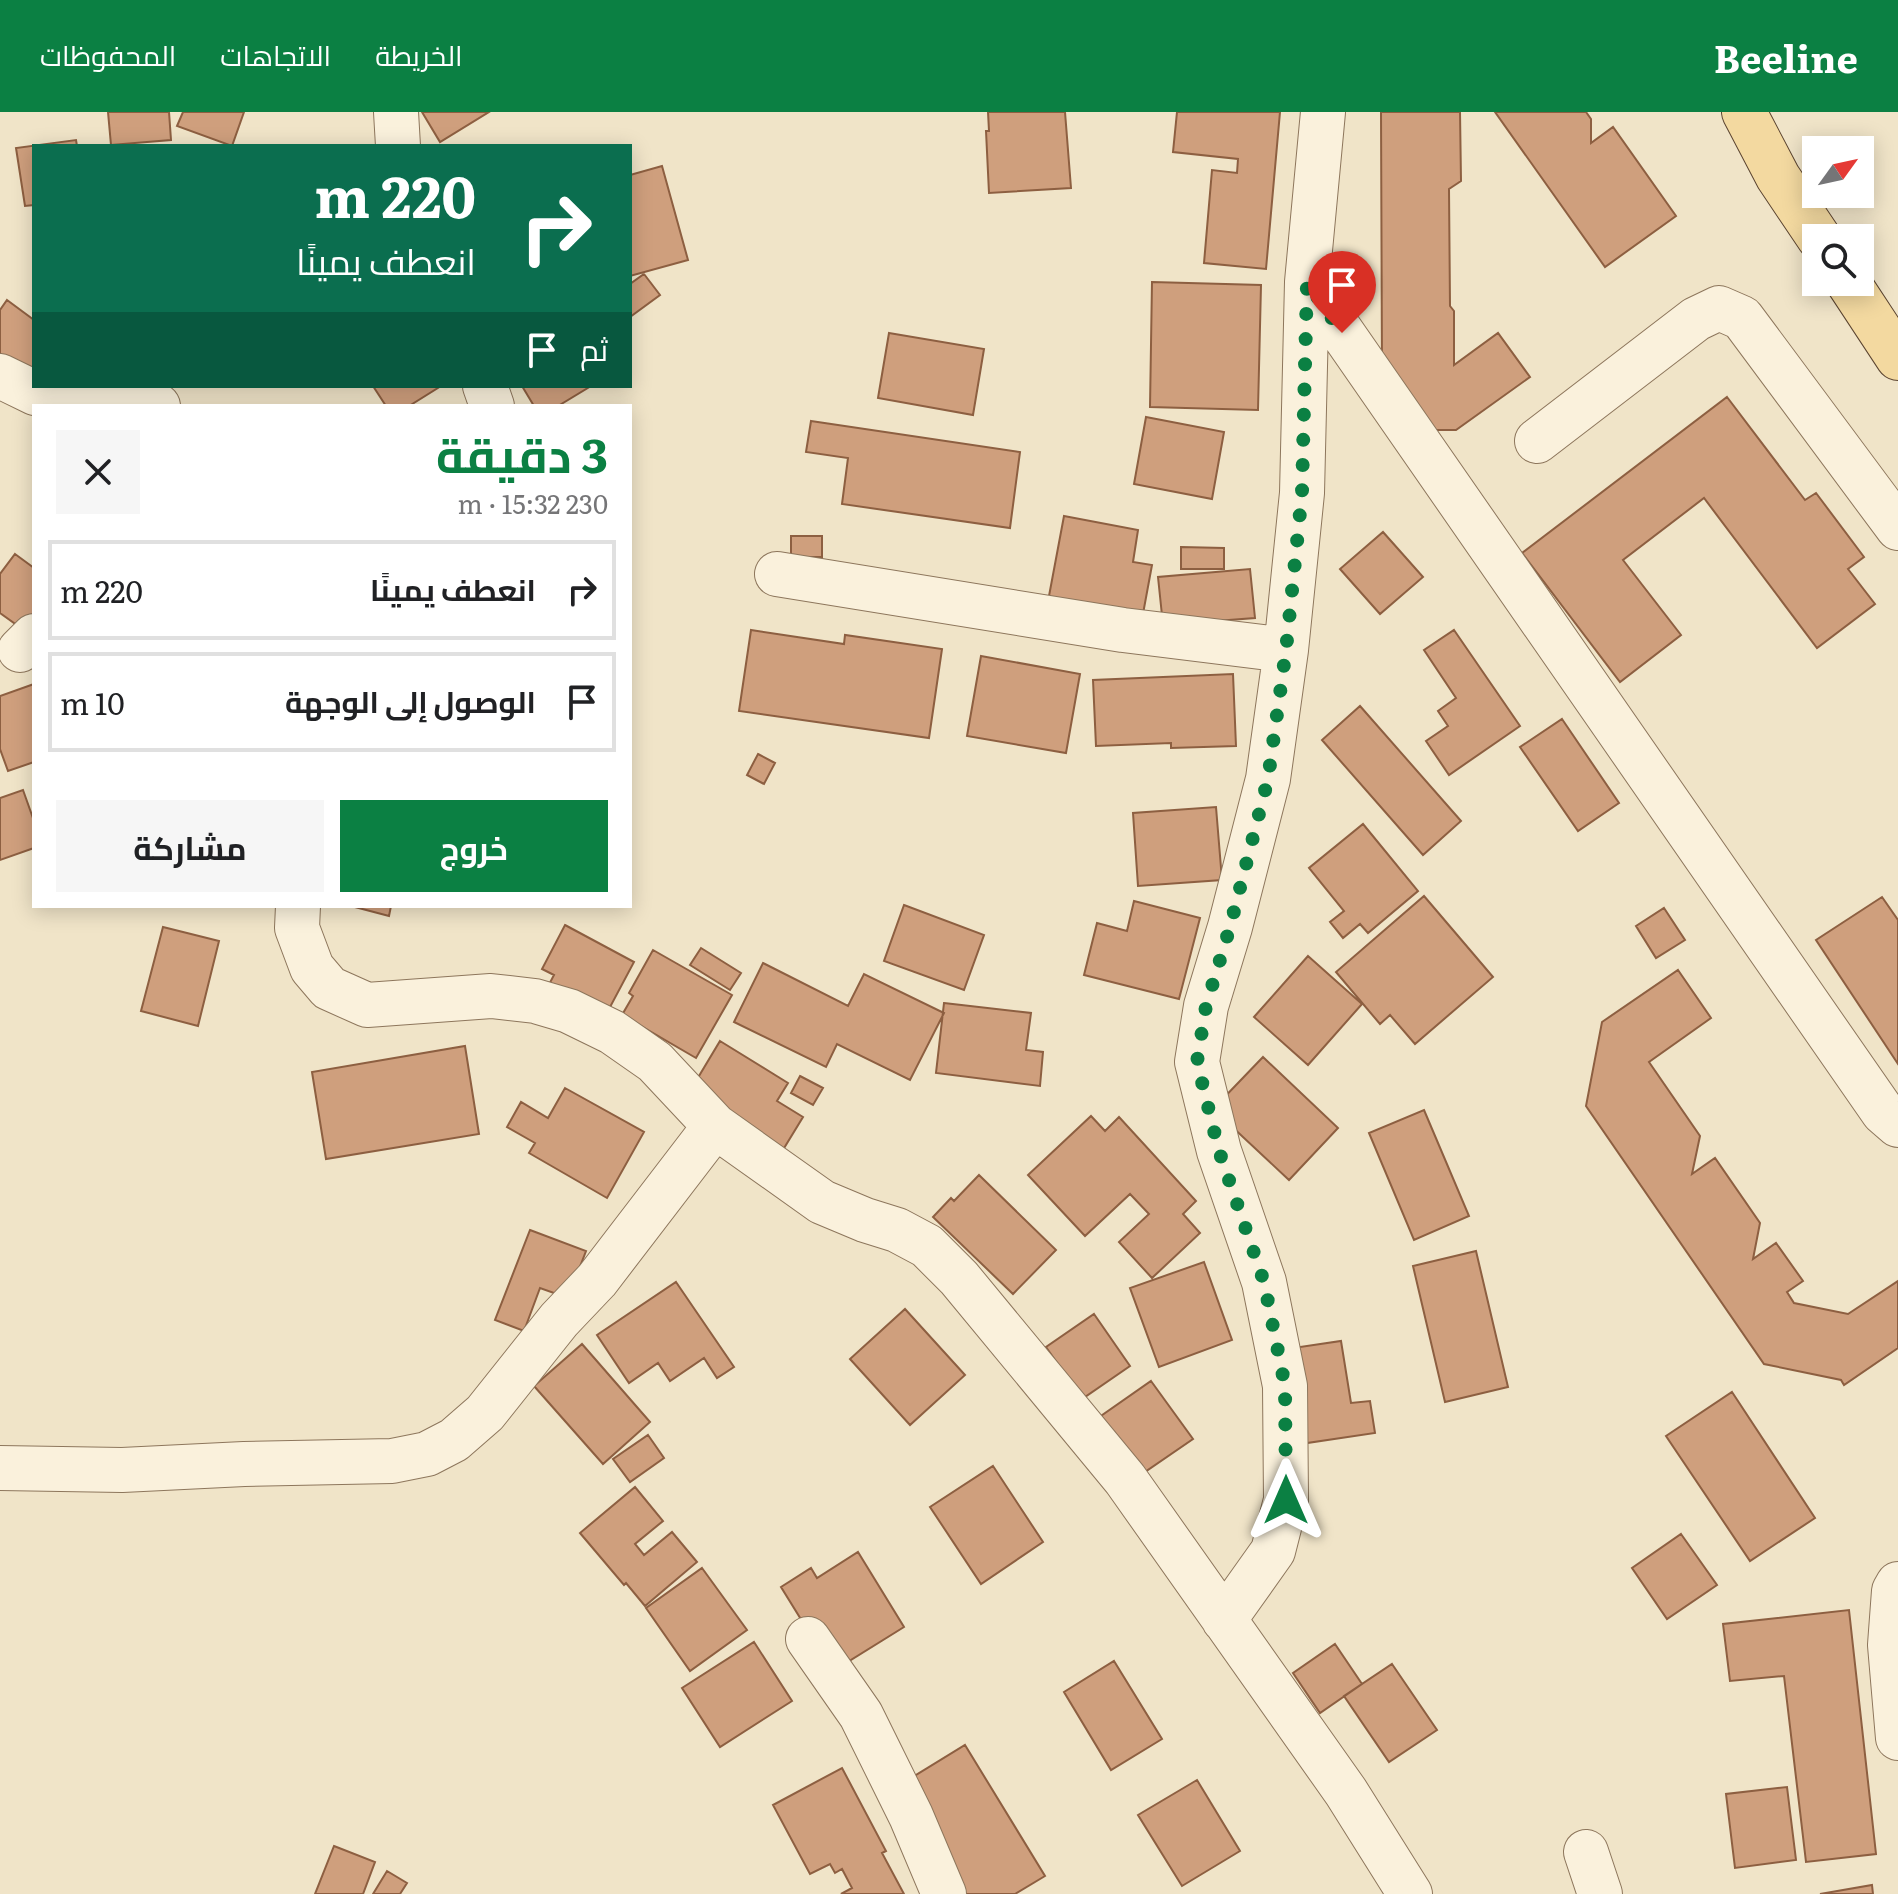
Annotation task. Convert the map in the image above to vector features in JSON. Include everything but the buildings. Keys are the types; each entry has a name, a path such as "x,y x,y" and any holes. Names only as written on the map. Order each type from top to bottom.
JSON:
{"main road":[{"path":"1744,112 1778,177 1810,224"},
{"path":"1857,296 1898,358"}],"street":[{"path":"396,112 398,144"},
{"path":"1224,1620 1273,1551 1286,1500 1285,1386 1264,1282 1219,1151 1197,1062 1206,1006 1268,779 1286,650 1302,493 1307,282 1323,112"},
{"path":"1307,282 1883,1112 1898,1125"},
{"path":"1537,441 1696,319 1719,308 1742,318 1898,528"},
{"path":"0,376 35,393 57,398 132,399 151,404"},
{"path":"777,574 1123,630 1286,650"},
{"path":"298,908 297,928 312,968 329,988 367,1005 491,996 535,1001 569,1011 612,1032 655,1062 715,1126 822,1202 897,1230 927,1246 959,1278 1125,1479 1346,1792 1410,1894"},
{"path":"0,1468 122,1470 392,1461 427,1454 454,1440 485,1413 559,1320 597,1280 715,1126"},
{"path":"1898,1584 1894,1591 1890,1645 1898,1738"},
{"path":"808,1639 861,1715 911,1816 944,1894"},
{"path":"1586,1852 1600,1894"}],"route":[{"path":"1286,1500 1285,1386 1264,1282 1219,1151 1197,1062 1206,1006 1268,779 1286,650 1302,493 1307,282 1342,333"}]}
